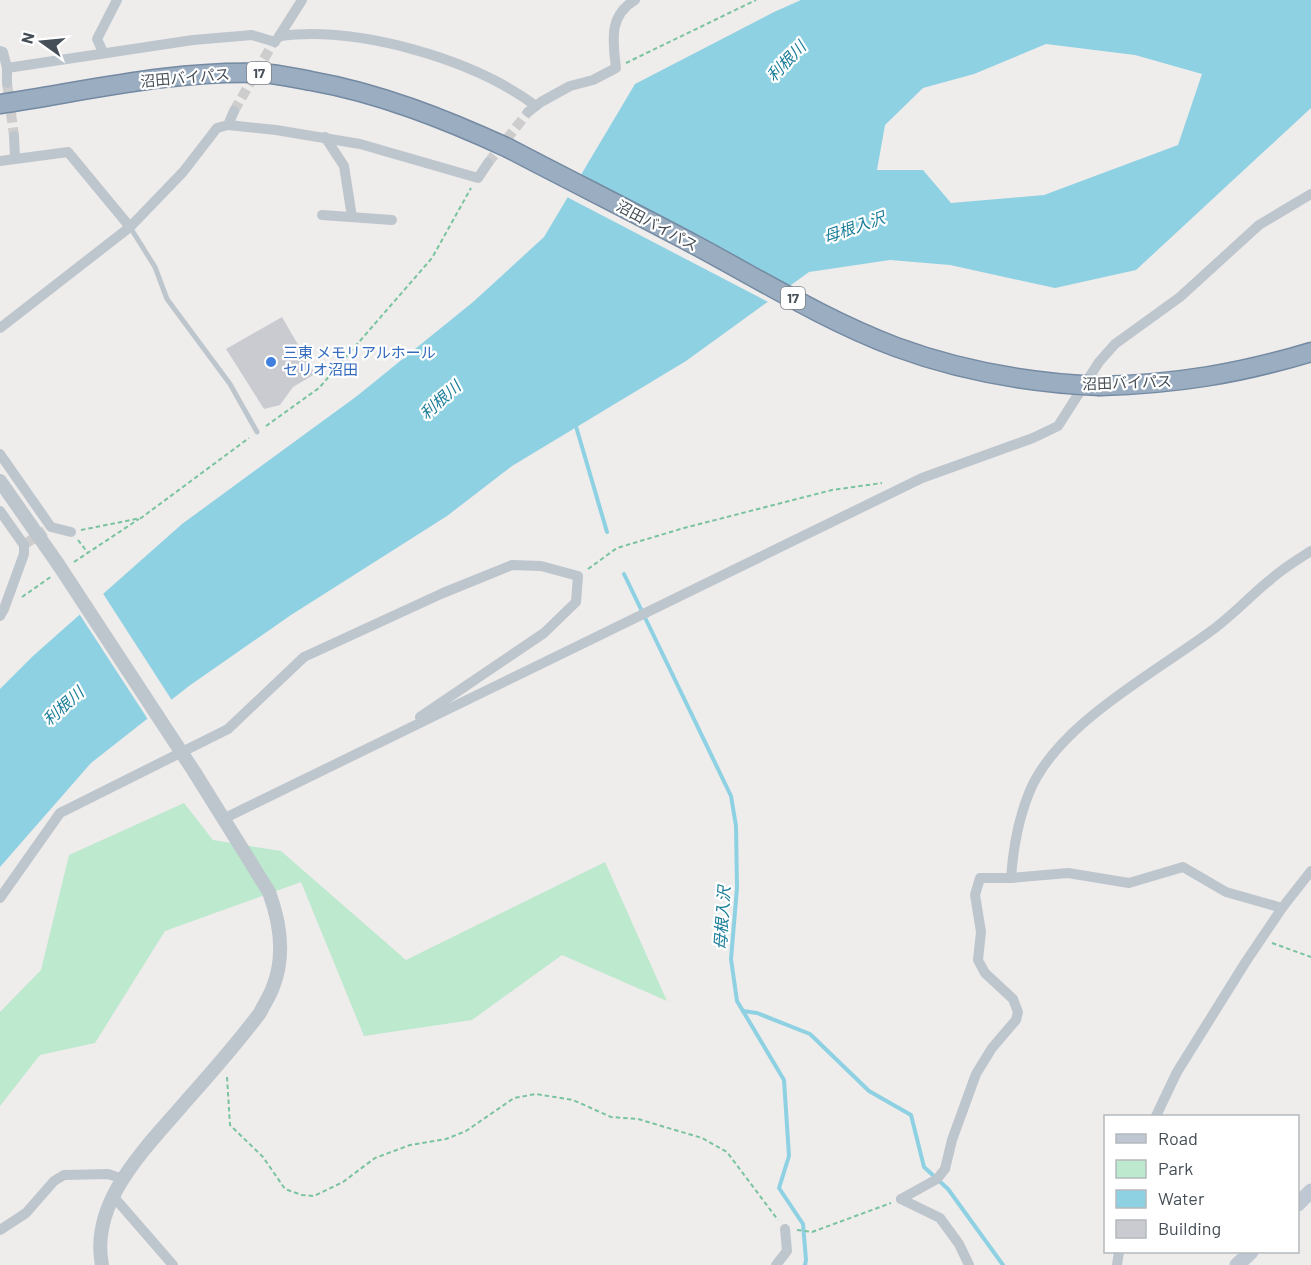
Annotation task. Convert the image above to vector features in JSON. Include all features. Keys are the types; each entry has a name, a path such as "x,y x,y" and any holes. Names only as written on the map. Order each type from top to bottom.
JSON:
{"highway":[{"name":"沼田バイパス","path":"0,104 204,74 264,73 354,90 431,115 508,148 825,315 894,346 990,374 1056,384 1100,386 1163,383 1260,368 1311,352"}],"main road":[{"path":"1299,1203 1311,1191"},
{"path":"1237,1265 1249,1253"}],"street":[{"path":"103,52 97,39 117,0"},
{"path":"276,41 302,0"},
{"path":"7,68 193,40 252,35 276,41 303,33 355,38 403,47 456,63 521,94 532,109 570,86 593,80 616,68 613,41 616,18 627,4 635,0"},
{"path":"0,51 3,52 7,68 7,83"},
{"path":"228,125 234,111"},
{"path":"0,328 130,227 183,172 217,128 228,125 325,137 360,144 478,178 488,163"},
{"path":"14,136 15,158"},
{"path":"325,137 344,166 352,217"},
{"path":"0,161 68,152 130,227"},
{"path":"223,819 922,477 1033,438 1058,426 1099,362 1115,344 1180,297 1259,225 1311,194"},
{"path":"322,215 392,220"},
{"path":"0,454 48,529 71,532"},
{"path":"0,481 58,564 195,773 269,892 277,912 280,935 279,960 274,986 260,1013 142,1152 113,1196 102,1230 101,1264"},
{"path":"0,511 24,544 24,554 0,616"},
{"path":"1011,878 1013,850 1029,794 1044,765 1064,741 1092,716 1212,630 1272,578 1311,551"},
{"path":"0,898 60,813 228,729 304,657 442,593 512,566 541,566 579,576 576,602 544,633 395,735"},
{"path":"901,1199 937,1179 945,1169 952,1140 976,1074 992,1048 1016,1020 1018,1012 1013,999 985,973 978,960 981,932 975,895 980,878 1068,873 1129,883 1182,867 1226,892 1282,908"},
{"path":"1156,1115 1177,1072 1261,939 1311,871"},
{"path":"0,1230 26,1213 54,1181 64,1175 108,1174 123,1179"},
{"path":"113,1196 173,1265"},
{"path":"901,1199 940,1218 959,1244 969,1265"},
{"path":"776,1265 787,1251 785,1229"}],"lane":[{"path":"130,227 155,267 167,299 230,384 257,432"}],"path":[{"path":"616,68 756,0"},
{"path":"88,553 71,532 141,518 319,388 432,258 467,192 478,178"},
{"path":"579,576 616,548 832,490 888,482"},
{"path":"1261,939 1311,957"},
{"path":"225,1056 230,1125 263,1157 285,1189 302,1195 314,1196 344,1182 375,1158 410,1144 446,1139 466,1131 514,1098 536,1094 573,1100 611,1117 638,1119 702,1138 727,1152 785,1229 812,1232 901,1199"}],"green space":[{"path":"184,803 213,840 281,851 406,960 605,862 667,1001 562,955 472,1020 364,1036 301,882 165,931 95,1043 40,1055 0,1106 0,1012 41,970 69,855"}],"water":[{"name":"利根川","path":"801,0 1311,0 1311,108 1136,270 1055,288 950,265 890,260 809,272 686,361 512,466 447,516 291,615 189,686 91,763 0,867 0,689 33,656 182,524 357,396 473,302 544,237 635,84","holes":["1046,44 1135,55 1202,74 1178,145 1044,195 951,203 923,170 877,170 885,125 923,88 974,74"]}],"pier":[{"path":"578,175 792,288 770,303 565,196"},
{"path":"102,592 173,702 149,721 78,612"}],"building":[{"name":"三東 メモリアルホール セリオ沼田","path":"282,317 315,374 293,387 280,405 264,409 226,349"}],"waterway":[{"name":"母根入沢","path":"575,423 607,532"},
{"name":"母根入沢","path":"624,574 731,796 736,826 737,888 731,959 737,1001 784,1080 789,1156 779,1188 803,1224 805,1265"},
{"path":"743,1011 757,1013 810,1034 869,1091 911,1115 924,1167 948,1189 1003,1265"}],"tunnel":[{"path":"234,111 272,45"},
{"path":"7,83 14,136"},
{"path":"488,163 528,112"},
{"path":"25,544 45,531"}],"place":[{"name":"三東 メモリアルホール セリオ沼田","path":"271,362"}]}
